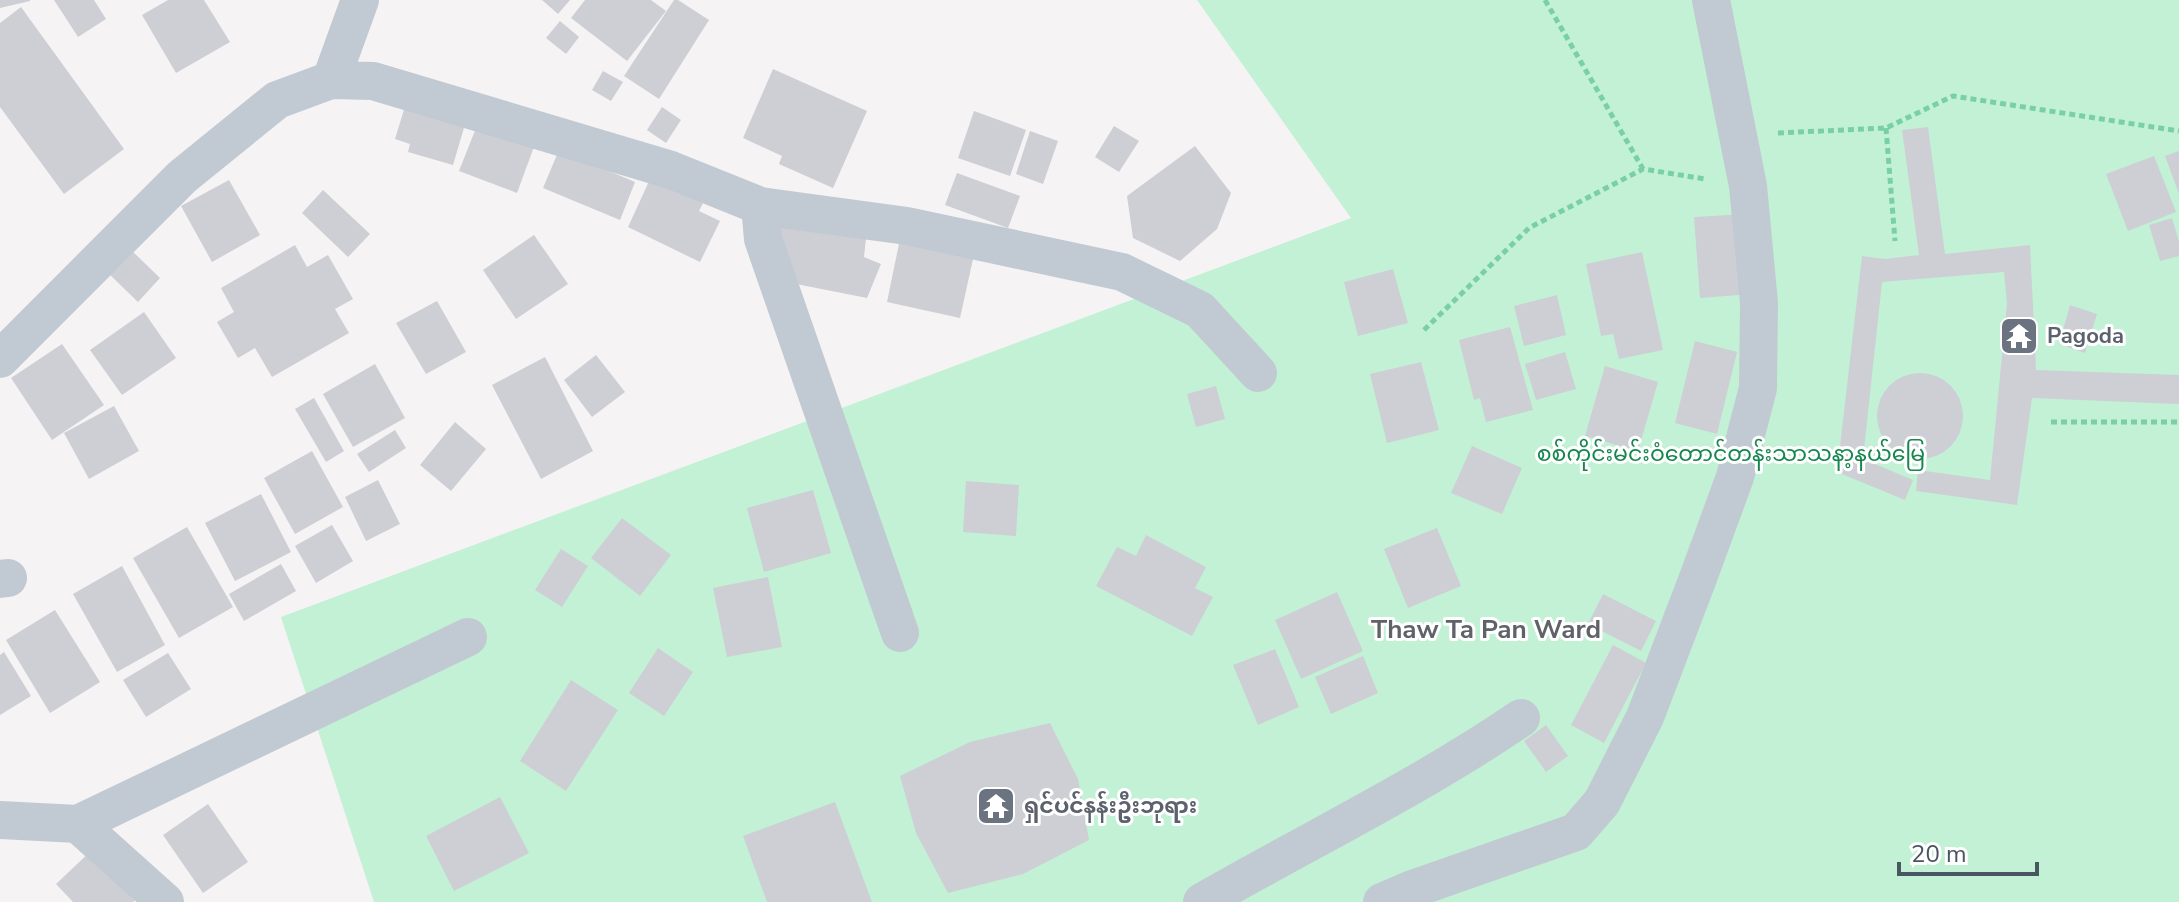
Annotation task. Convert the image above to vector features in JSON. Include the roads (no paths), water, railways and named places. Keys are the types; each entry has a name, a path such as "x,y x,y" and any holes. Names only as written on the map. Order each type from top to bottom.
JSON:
{"street":[{"path":"331,80 360,0"},
{"path":"1382,902 1576,832 1602,802 1645,717 1735,477 1758,388 1759,303 1748,186 1711,0"},
{"path":"0,359 182,177 277,100 331,80 373,81 671,170 760,206 907,226 1122,272 1200,310 1258,373"},
{"path":"760,206 763,239 900,633"},
{"path":"0,820 78,824 468,637"},
{"path":"1202,902 1471,751 1521,718"},
{"path":"78,824 165,902"}],"place":[{"name":"Pagoda","path":"2019,336"},
{"name":"ရှင်ပင်နန်းဦးဘုရား","path":"996,806"}],"district":[{"name":"Thaw Ta Pan Ward","path":"1486,629"}],"park label":[{"name":"စစ်ကိုင်းမင်းဝံတောင်တန်းသာသနာ့နယ်မြေ","path":"1731,454"}]}
